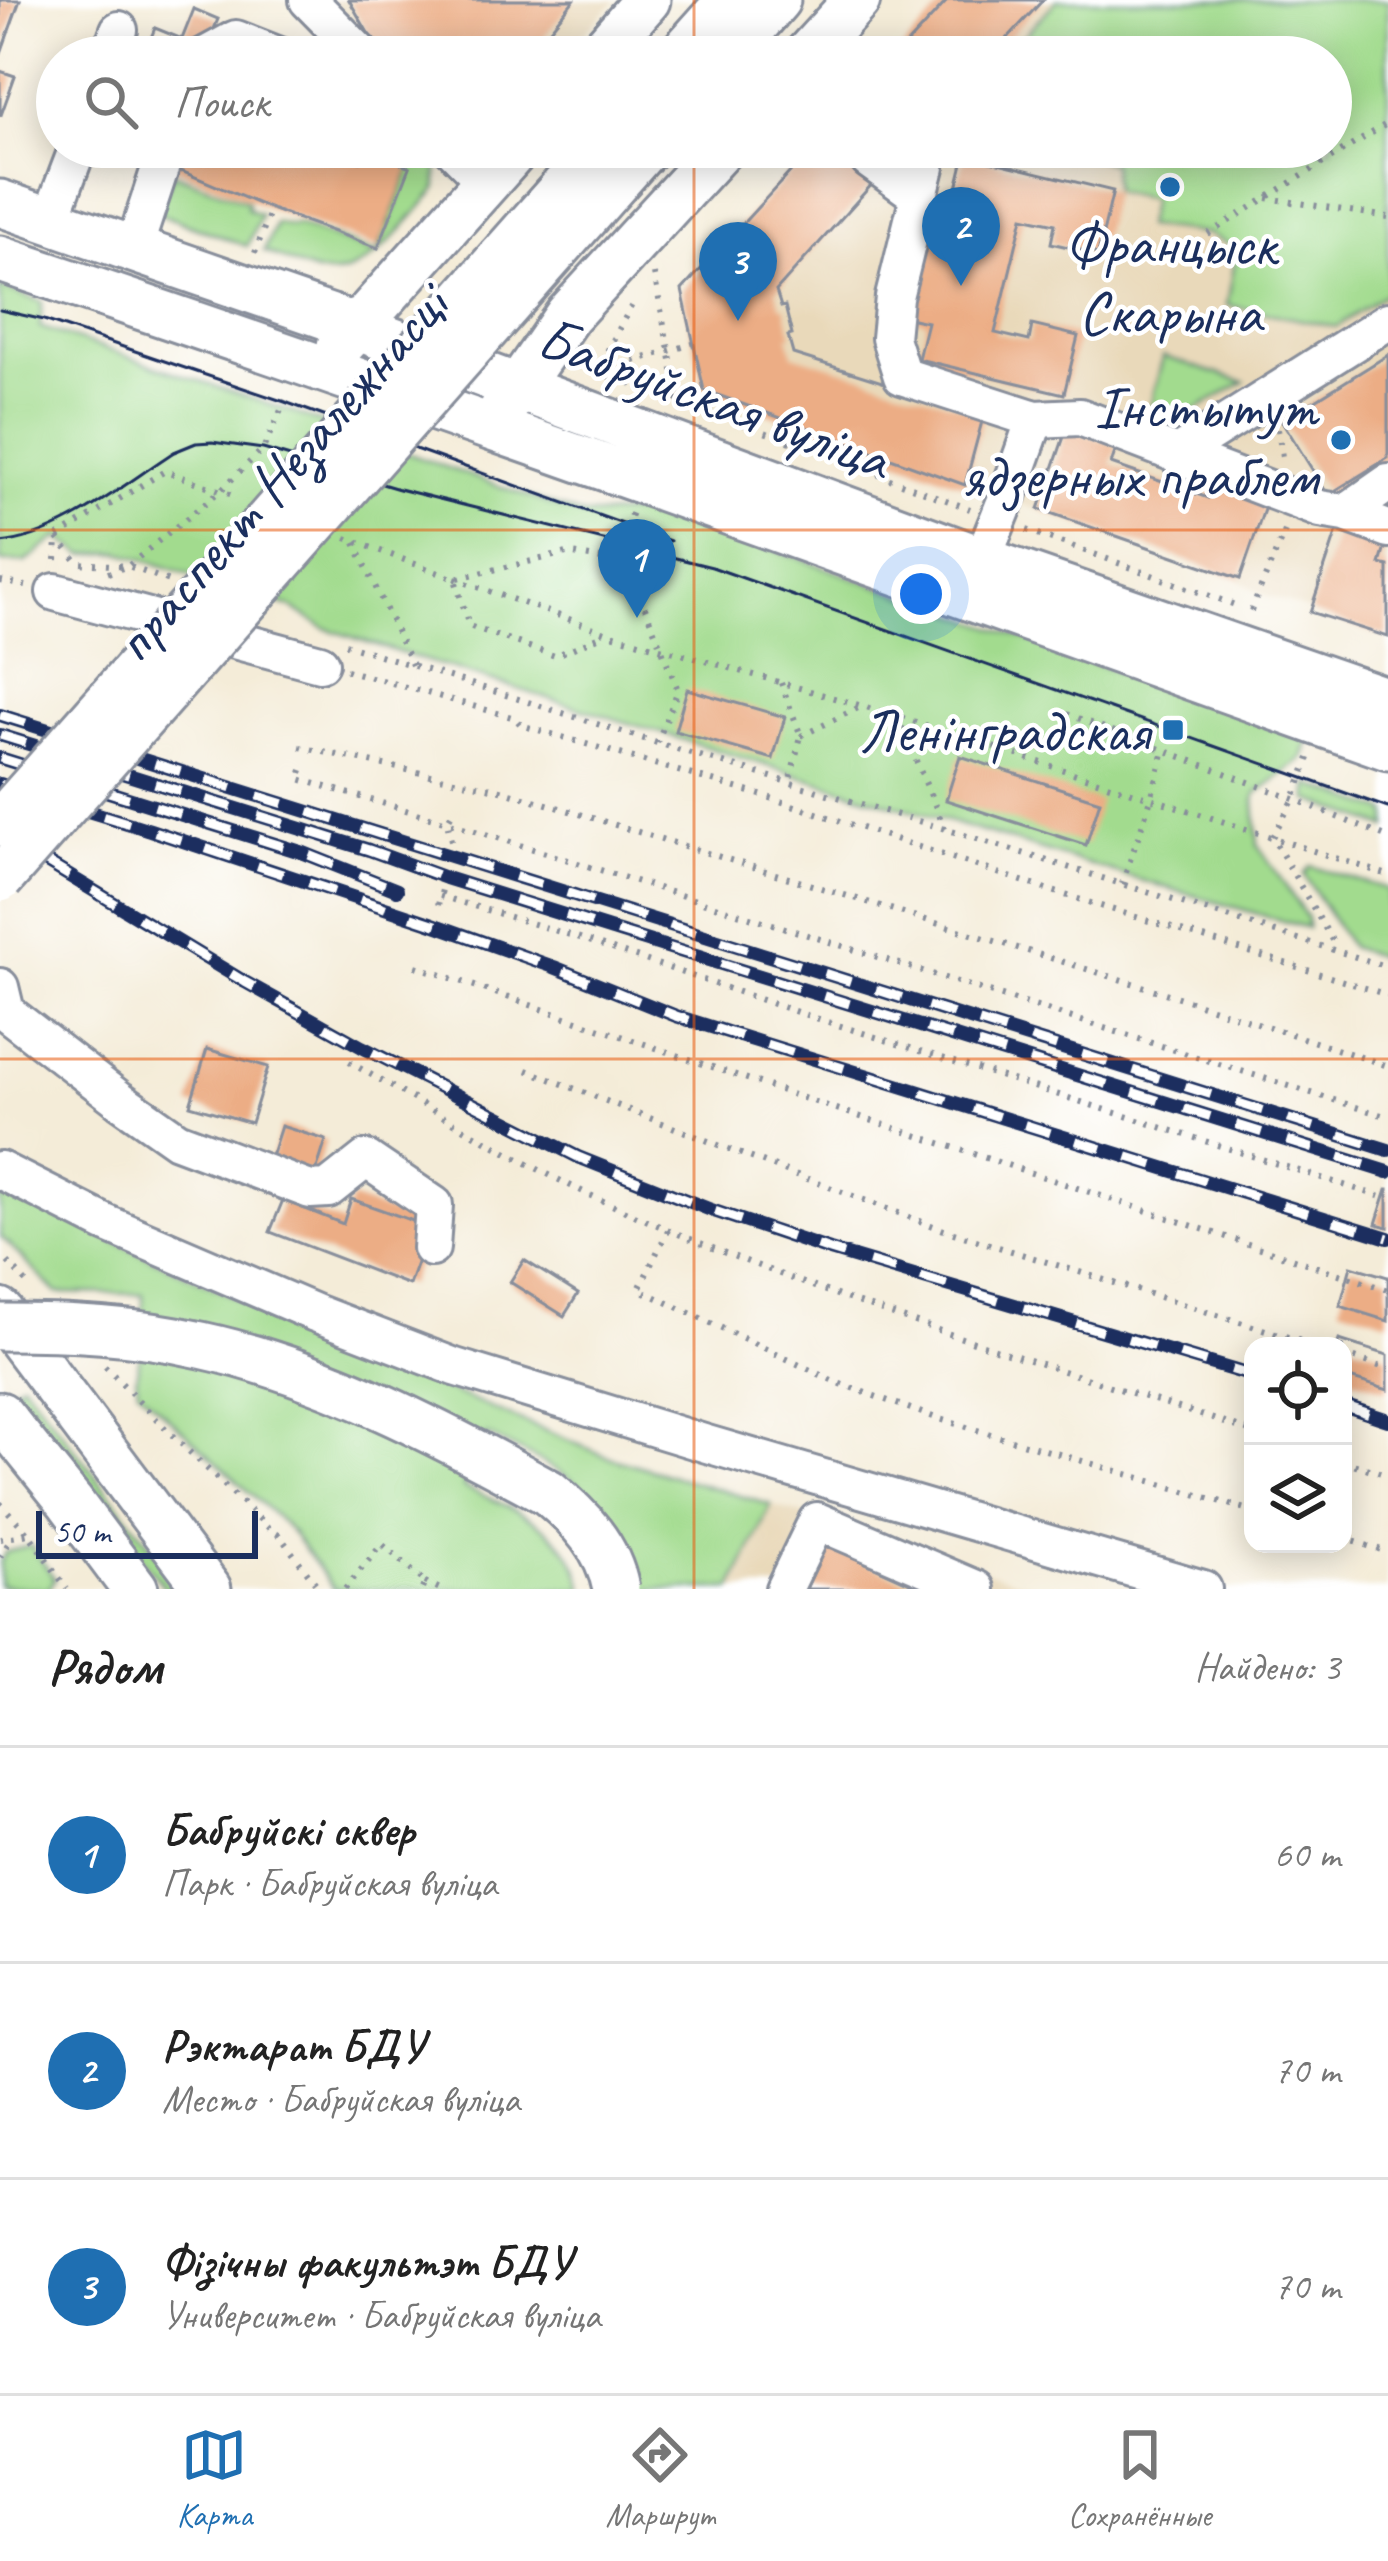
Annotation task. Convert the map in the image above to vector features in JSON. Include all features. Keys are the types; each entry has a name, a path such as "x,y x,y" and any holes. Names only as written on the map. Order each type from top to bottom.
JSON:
{"main road":[{"path":"615,36 647,0"},
{"path":"698,36 730,0"},
{"path":"745,36 777,0"},
{"path":"824,36 857,0"},
{"path":"310,373 356,329 500,168"},
{"name":"праспект Незалежнасці","path":"0,823 580,168"},
{"name":"праспект Незалежнасці","path":"0,879 628,168"},
{"path":"489,429 568,314 703,168"},
{"name":"Бабруйская вуліца","path":"0,203 356,329 529,371 982,560 1388,701"},
{"name":"Бабруйская вуліца","path":"0,260 310,373 489,429 1388,747"},
{"path":"392,290 529,371"},
{"path":"1,1318 208,1589"},
{"path":"1,1318 201,1345 276,1365 411,1420 548,1492 567,1507 603,1551 616,1589"},
{"path":"0,1415 15,1444 135,1589"}],"lane":[{"path":"308,0 343,36"},
{"path":"50,221 69,168"},
{"path":"133,250 159,168"},
{"path":"472,168 487,183"},
{"path":"888,168 922,182 894,297 890,338 902,376 1035,419 1080,417 1388,529"},
{"path":"1176,455 1388,321"},
{"path":"982,560 1035,419"},
{"path":"1345,513 1388,483"},
{"path":"55,592 324,651"},
{"path":"2,1008 177,1140 310,1190 328,1189 366,1159 434,1205 431,1248"},
{"path":"0,1170 105,1223 455,1366 1203,1589"},
{"path":"784,1589 817,1521 965,1586"}],"path":[{"path":"1352,145 1388,123"},
{"path":"1208,234 1315,168"},
{"path":"1266,198 1388,217"},
{"path":"252,262 271,209"},
{"path":"652,266 679,400"},
{"path":"596,372 693,344"},
{"path":"0,581 55,592 128,566 262,449 310,373"},
{"path":"613,561 634,506"},
{"path":"58,537 78,563 128,566 172,583"},
{"path":"355,542 412,665"},
{"path":"657,743 678,690 660,647 632,577 613,561 567,553 455,579 608,633 660,647 780,681 897,716 1388,875"},
{"path":"324,651 412,665 1388,968"},
{"path":"324,651 521,724 1388,995"},
{"path":"780,681 800,736 789,783"},
{"path":"800,736 862,706"},
{"path":"1067,714 1388,838"},
{"path":"897,716 945,829"},
{"path":"300,747 501,790 1134,983 1388,1066"},
{"path":"1122,884 1165,749"},
{"path":"302,770 299,779 449,819 1388,1117"},
{"path":"1272,837 1294,799"},
{"path":"449,819 452,845"},
{"path":"1272,837 1338,951"},
{"path":"440,896 1388,1198"},
{"path":"416,966 1388,1291"},
{"path":"350,1062 521,1160 668,1230 814,1289 1244,1429"},
{"path":"527,1070 944,1230 1288,1337"},
{"path":"668,1230 640,1288 659,1298 838,1383 936,1418 1244,1508"},
{"path":"1352,1357 1388,1369"},
{"path":"173,1437 279,1535 320,1589"},
{"path":"1352,1464 1388,1475"},
{"path":"0,1502 67,1589"},
{"path":"0,1539 29,1534"},
{"path":"0,1556 12,1537"},
{"path":"1352,1541 1388,1552"},
{"path":"345,1589 382,1544 423,1586 440,1589"}],"shaded area":[{"path":"294,0 616,0 581,36 338,36"},
{"path":"948,0 1388,0 1388,637 1261,594 1239,579 704,390 682,290 794,168 1352,168 1352,36 915,36"},
{"path":"771,1505 1044,1589 732,1589"}],"green space":[{"path":"1057,0 1388,0 1388,292 1336,327 1227,305 1237,249 1208,234 1145,226 1151,199 1113,191 1112,168 1352,168 1352,36 1024,36"},
{"path":"411,168 437,168 437,189 378,253"},
{"path":"173,173 248,202 247,209 261,215 247,246 157,213"},
{"path":"276,223 295,224 376,254 358,267 327,274 264,251"},
{"path":"0,287 42,302 40,327 583,516 667,511 1309,740 1303,759 1256,794 1255,800 1258,845 1307,918 1307,928 401,653 324,628 290,607 120,552 84,555 58,537 26,562 0,562"},
{"path":"1163,357 1244,382 1185,416 1150,407"},
{"path":"1309,784 1388,812 1388,828 1309,800"},
{"path":"1310,866 1388,889 1388,960 1350,947 1304,875"},
{"path":"0,1188 317,1336 606,1456 771,1505 732,1589 644,1589 630,1543 603,1506 568,1477 487,1435 463,1487 538,1523 567,1550 584,1589 334,1589 288,1528 138,1389 143,1294 57,1293 0,1236"},
{"path":"22,1382 185,1589 166,1589 7,1392"},
{"path":"31,1546 55,1579 49,1589 0,1586 0,1562 6,1552"}],"building":[{"path":"0,0 20,0 1,53 0,53"},
{"path":"349,0 574,0 544,36 370,36"},
{"path":"948,0 1043,0 1010,36 915,36"},
{"path":"194,9 218,19 211,36 183,36"},
{"path":"155,28 175,36 152,36"},
{"path":"0,71 15,76 1,115 0,115"},
{"path":"174,168 410,168 378,248"},
{"path":"794,168 877,168 874,182 776,291 781,307 785,306 793,354 984,414 965,485 704,390 682,290"},
{"path":"962,168 1018,168 1113,191 1098,254 1051,243 1055,224 1023,217 995,333 1029,341 1032,325 1078,336 1064,394 918,359 927,322 908,318 939,192 955,196"},
{"name":"Інстытут ядзерных праблем","path":"1388,355 1388,458 1328,495 1282,421"},
{"path":"1067,428 1117,446 1111,464 1208,498 1214,480 1268,498 1240,579 1039,509"},
{"path":"1339,525 1387,541 1380,564 1388,566 1388,637 1310,612"},
{"path":"687,689 785,717 773,759 675,731"},
{"path":"960,756 1100,801 1086,845 946,800"},
{"path":"207,1049 268,1067 251,1123 190,1105"},
{"path":"281,1126 326,1140 315,1175 270,1160"},
{"path":"1388,1189 1388,1227 1376,1224"},
{"path":"351,1199 430,1227 409,1285 270,1232 283,1200 343,1224"},
{"path":"524,1260 578,1294 564,1316 510,1282"},
{"path":"1351,1266 1388,1277 1388,1321 1340,1306"},
{"path":"1352,1344 1388,1355 1388,1390 1352,1379"},
{"path":"826,1545 923,1589 806,1589"}],"tram line":[{"path":"0,310 44,320 285,402 670,541"},
{"path":"0,543 68,520 174,452 196,443 263,449 399,489 712,567 1388,808"}],"railway":[{"path":"0,715 1388,1150"},
{"path":"0,735 1388,1172"},
{"path":"0,758 304,853 397,890"},
{"path":"0,784 430,923 676,1016 1388,1238"},
{"path":"0,834 245,982 578,1157 711,1210 830,1250 1244,1373"},
{"path":"1352,1408 1388,1420"}],"place":[{"name":"Францыск Скарына","path":"1170,187"},
{"name":"Рэктарат БДУ","path":"961,286"},
{"name":"Фізічны факультэт БДУ","path":"738,321"},
{"name":"Інстытут ядзерных праблем","path":"1341,440"},
{"name":"Бабруйскі сквер","path":"637,618"},
{"name":"Ленінградская","path":"1173,730"}]}
